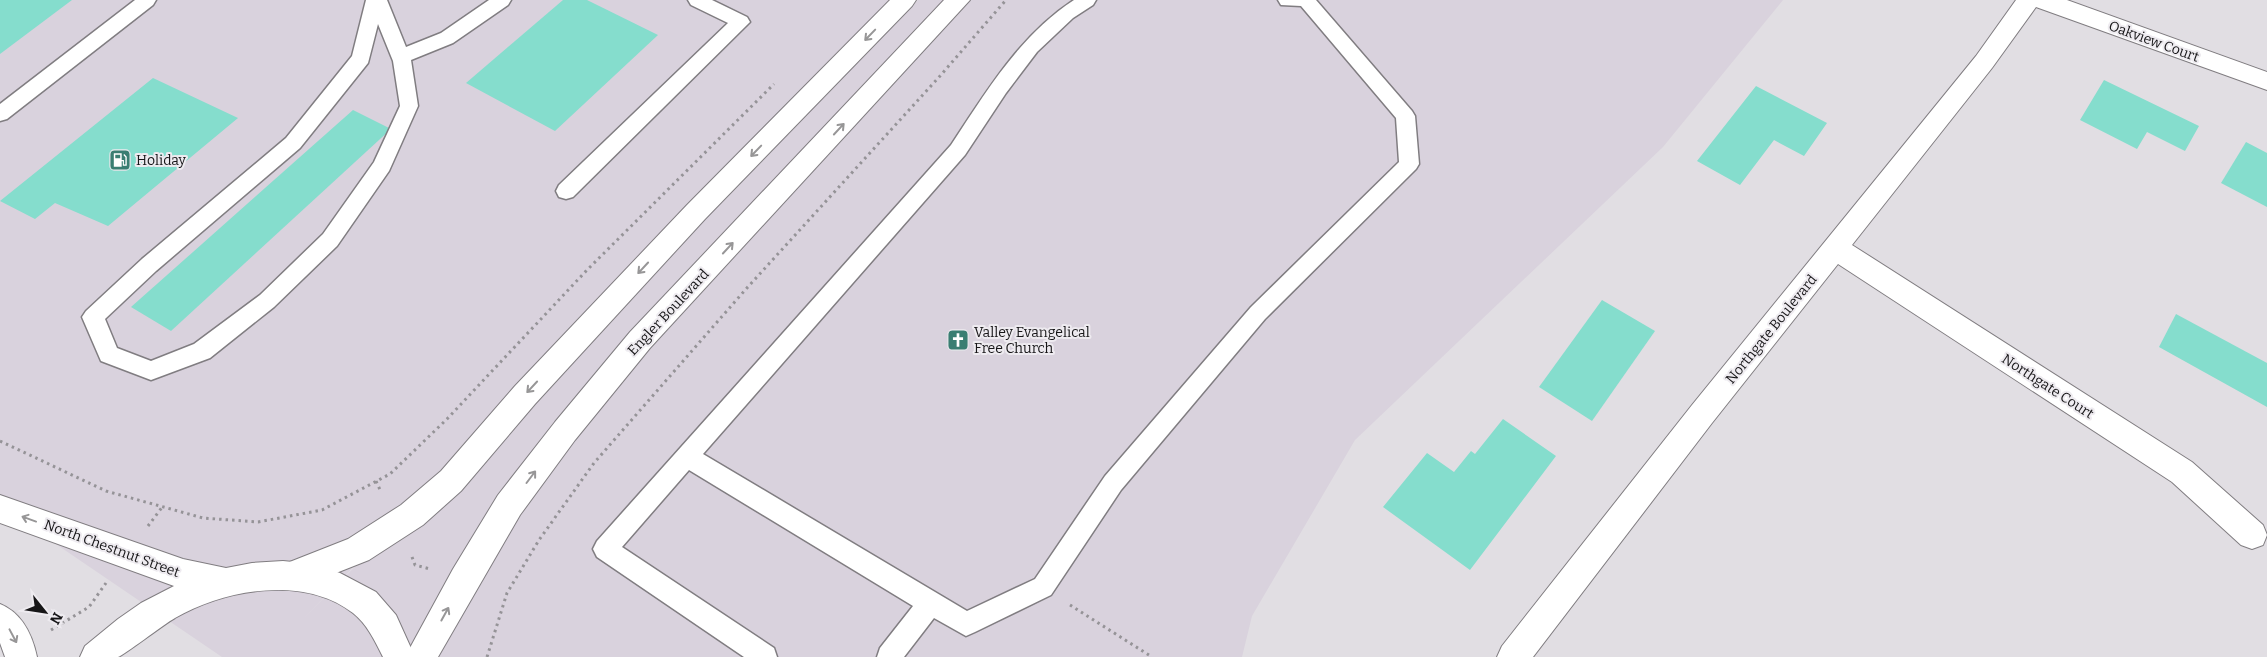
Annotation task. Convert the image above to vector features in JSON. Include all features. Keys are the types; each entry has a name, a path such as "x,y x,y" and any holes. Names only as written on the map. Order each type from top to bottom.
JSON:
{"main road":[{"path":"293,575 358,550 412,515 451,482 525,395 690,219 904,0"},
{"name":"Engler Boulevard","path":"421,657 509,505 565,431 640,340 958,0"},
{"name":"Northgate Boulevard","path":"1513,657 1702,414 1984,62 2028,0"},
{"name":"Oakview Court","path":"2042,0 2267,81"},
{"name":"Northgate Court","path":"1835,248 2182,472 2252,535"},
{"name":"North Chestnut Street","path":"0,508 183,574 225,582"},
{"path":"96,657 119,636 154,612 190,594 225,582 261,575 293,575 322,580 348,591 370,608 387,629 399,657"},
{"path":"0,619 5,622 20,653"}],"lane":[{"path":"0,114 147,0"},
{"path":"376,0 400,56 410,106 382,166 330,240 267,301 202,351 151,371 109,354 93,317 149,265 293,143 361,58 376,0"},
{"path":"400,56 447,38 502,0"},
{"path":"566,191 741,22 697,0"},
{"path":"765,657 605,549 958,150 1004,82 1047,30 1088,0"},
{"path":"686,456 966,624 1043,587 1113,483 1258,313 1408,164 1405,116 1305,0 1287,0"},
{"path":"889,657 930,602"}],"path":[{"path":"487,657 507,593 539,540 594,463 746,289 940,76 1006,0"},
{"path":"0,441 106,490 204,518 258,522 322,510 390,474 447,419 587,270 774,83"},
{"path":"376,481 416,565 507,593"},
{"path":"20,653 89,607 162,506"},
{"path":"1043,587 1152,657"}],"shaded area":[{"path":"0,0 916,0 545,370 304,618 918,0 1783,0 1663,147 1355,440 1252,616 1242,657 222,657 0,506"}],"building":[{"path":"0,0 72,0 0,54"},
{"path":"563,0 587,0 658,35 555,131 466,83"},
{"name":"Holiday","path":"153,78 238,118 108,226 55,203 35,219 0,201"},
{"path":"2104,80 2199,126 2185,151 2147,132 2137,149 2080,120"},
{"path":"1756,86 1827,123 1804,156 1774,140 1740,185 1697,161"},
{"path":"353,110 391,129 171,331 131,307"},
{"path":"2246,142 2267,153 2267,207 2221,183"},
{"path":"1602,300 1655,331 1592,421 1539,387"},
{"path":"2176,314 2267,363 2267,407 2159,347"},
{"path":"1503,419 1556,456 1470,570 1383,507 1427,453 1454,472 1471,451 1475,454"}],"place":[{"name":"Holiday","path":"120,160"},
{"name":"Valley Evangelical Free Church","path":"958,340"}]}
